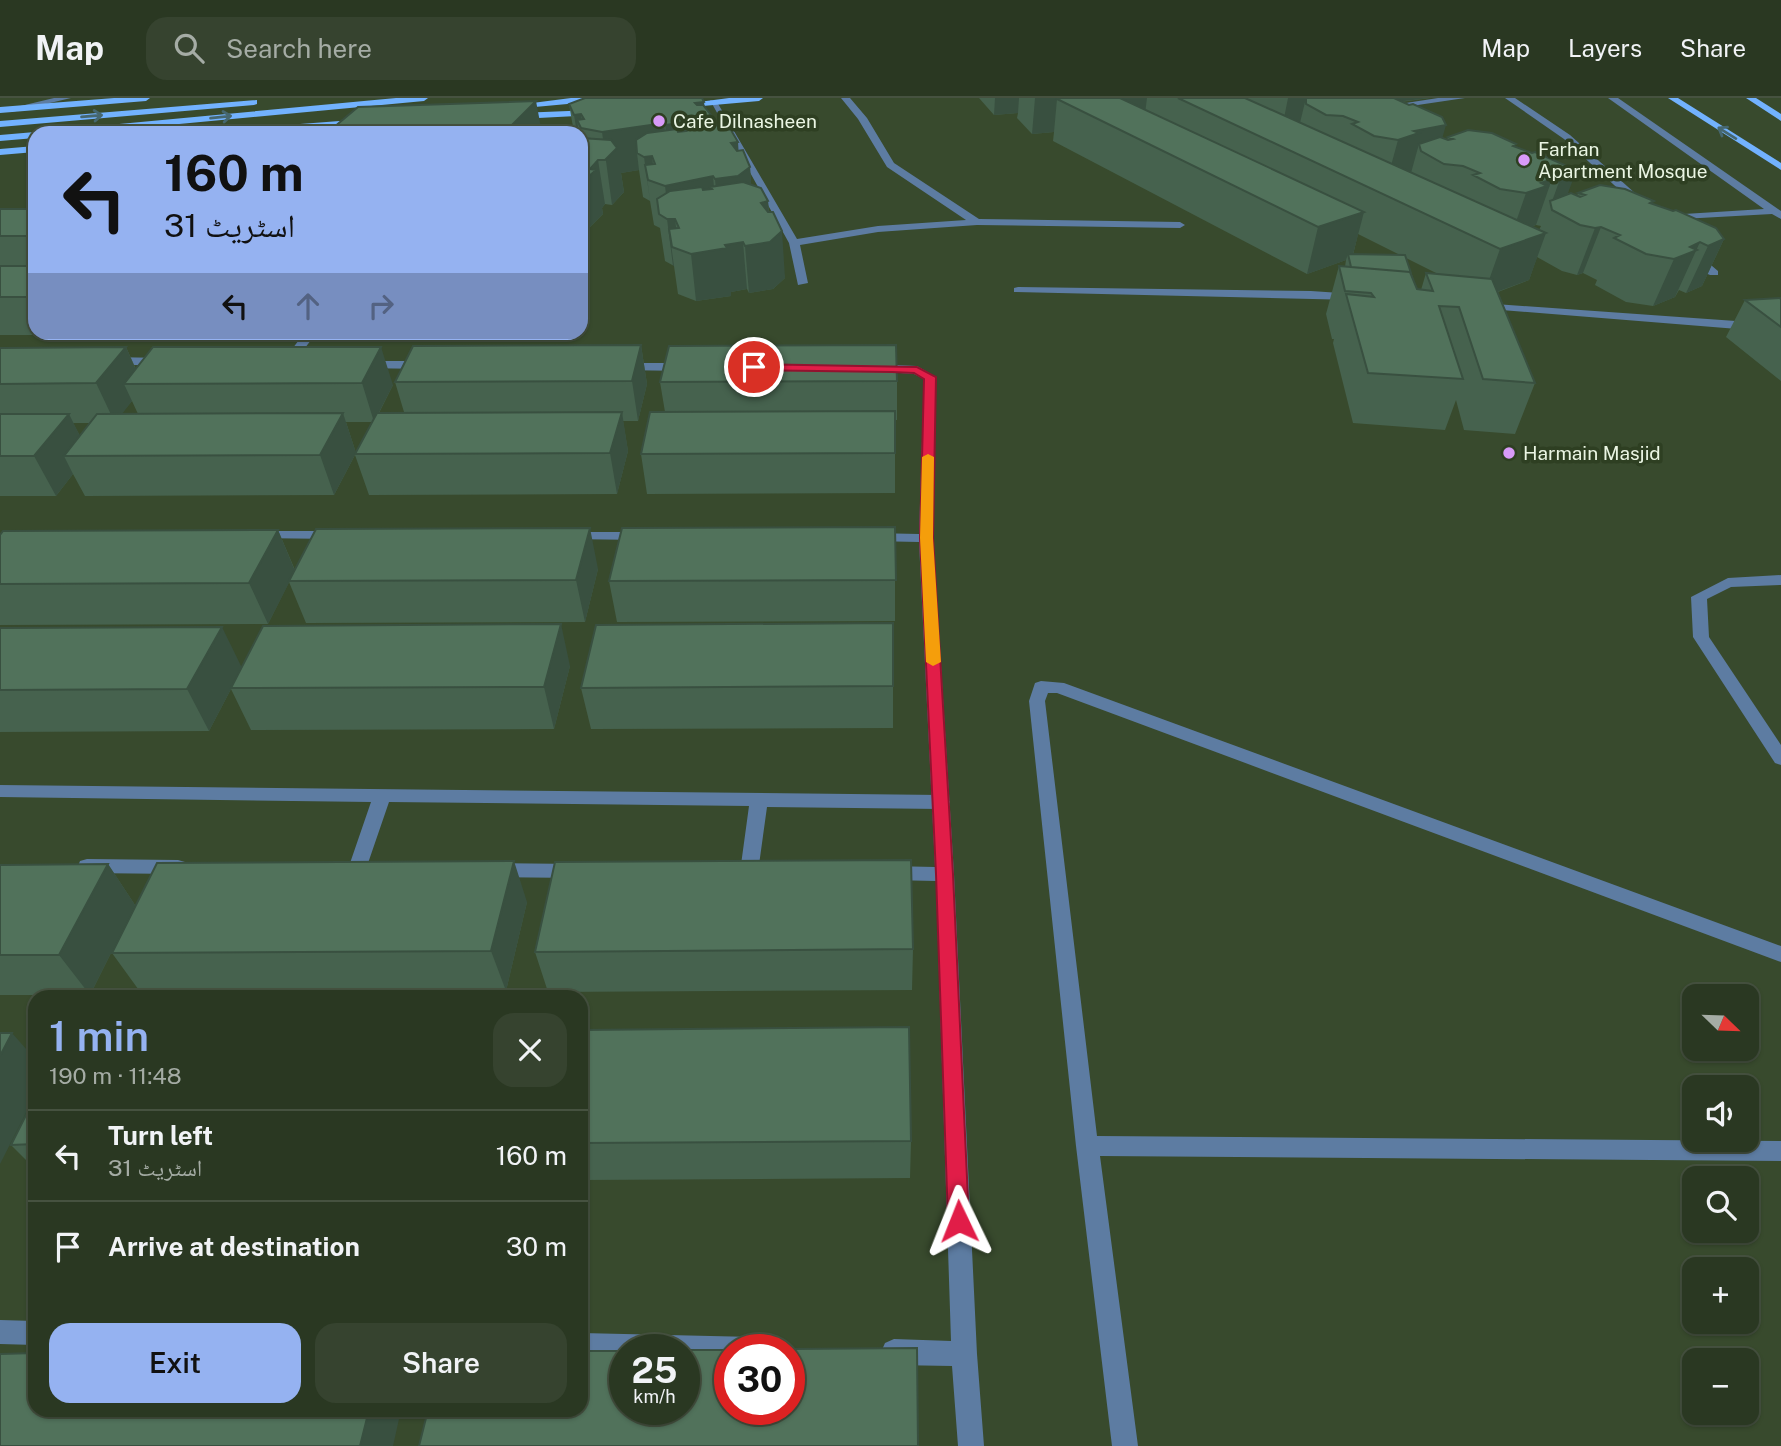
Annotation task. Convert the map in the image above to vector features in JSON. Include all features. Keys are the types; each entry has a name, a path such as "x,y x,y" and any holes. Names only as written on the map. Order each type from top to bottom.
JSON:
{"main road":[{"path":"3,110 146,98"},
{"path":"129,126 424,98"},
{"path":"505,107 600,98"},
{"path":"672,106 759,98"},
{"path":"1672,98 1781,167"},
{"path":"1750,98 1781,118"},
{"path":"0,124 267,100"},
{"path":"510,116 604,112"},
{"path":"298,126 377,119"},
{"path":"0,138 28,136"},
{"path":"0,152 28,150"}],"street":[{"path":"3,110 67,98"},
{"path":"845,98 862,118 890,165 977,222"},
{"path":"1374,108 1461,98"},
{"path":"1509,98 1567,136 1648,210"},
{"path":"1612,98 1778,213"},
{"path":"713,102 794,243 802,283"},
{"path":"1667,228 1658,219 1778,213"},
{"path":"794,243 878,229 977,222 1180,225"},
{"path":"1677,257 1714,273 1686,246"},
{"path":"1018,290 1311,294 1366,298"},
{"path":"1462,305 1750,326 1781,324"},
{"path":"286,365 305,340"},
{"path":"95,360 177,362"},
{"path":"273,364 300,365"},
{"path":"355,365 438,366"},
{"path":"603,366 699,367"},
{"path":"865,368 917,370 930,377 926,538 945,874 964,1354 971,1446"},
{"path":"249,535 346,535"},
{"path":"553,536 664,537"},
{"path":"857,537 926,538"},
{"path":"1781,580 1728,583 1699,597 1701,637 1781,758"},
{"path":"1125,1446 1087,1146 1037,701 1041,687 1058,687 1781,954"},
{"path":"3,795 941,802"},
{"path":"357,869 383,796"},
{"path":"749,872 759,799"},
{"path":"69,866 192,867"},
{"path":"479,870 600,871"},
{"path":"875,873 945,874"},
{"path":"1087,1146 1781,1151"},
{"path":"0,1332 28,1333"},
{"path":"588,1345 714,1348"},
{"path":"870,1352 964,1354"}],"building":[{"path":"585,98 702,98 704,102 695,103 703,105 711,115 697,121 602,132 588,129 588,126 580,126 577,120 584,119 581,114 574,115 569,104"},
{"path":"1120,98 1364,212 1318,227 1057,99"},
{"path":"1178,98 1245,98 1546,233 1500,249"},
{"path":"1306,98 1394,98 1442,117 1446,125 1414,131 1419,133 1398,140 1374,136 1352,124 1358,122 1343,116 1326,115 1306,104"},
{"path":"536,101 511,126 335,126 358,107"},
{"path":"715,125 731,130 738,142 731,143 737,151 743,150 750,167 738,176 715,179 713,176 665,186 648,180 645,165 655,164 652,156 644,157 637,153 636,140 647,133 677,129 678,132"},
{"path":"1468,130 1492,133 1516,144 1513,146 1535,152 1569,167 1574,177 1559,182 1552,179 1541,183 1547,186 1526,193 1500,189 1473,175 1480,173 1463,166 1444,164 1421,151 1419,144 1440,137 1453,139 1448,137"},
{"path":"588,138 611,140 617,148 605,160 598,160 590,169 596,170 588,177"},
{"path":"743,182 761,188 768,201 761,203 768,212 773,212 782,231 770,242 745,246 743,242 725,245 727,248 691,254 672,247 669,229 679,228 675,219 667,219 659,214 657,199 670,191 702,187 703,190 712,189 710,187"},
{"path":"1600,185 1625,189 1654,201 1650,203 1676,210 1716,228 1724,239 1708,246 1700,242 1690,247 1697,250 1674,259 1646,254 1614,238 1620,235 1601,227 1580,225 1552,210 1550,201 1571,193 1580,197 1585,195 1578,193"},
{"path":"0,209 28,209 28,236 0,236"},
{"path":"1348,254 1405,255 1411,273 1351,267"},
{"path":"0,266 28,266 28,297 0,297"},
{"path":"1339,266 1410,272 1417,289 1433,291 1426,273 1492,279 1535,383 1483,379 1459,307 1439,306 1463,379 1368,373 1346,294 1374,297 1371,293 1345,291"},
{"path":"1781,298 1781,327 1745,300"},
{"path":"641,345 632,381 395,382 413,346"},
{"path":"896,345 897,381 660,382 669,346"},
{"path":"126,347 96,383 0,384 0,348"},
{"path":"153,347 381,347 362,383 124,384"},
{"path":"895,411 895,453 641,454 650,412"},
{"path":"622,412 610,453 355,454 377,413"},
{"path":"343,413 320,455 64,456 97,414"},
{"path":"0,414 69,414 34,456 0,456"},
{"path":"895,527 896,580 609,581 622,528"},
{"path":"590,528 576,580 289,581 316,529"},
{"path":"278,530 249,583 0,584 0,535 3,531"},
{"path":"893,623 893,686 581,688 596,625"},
{"path":"561,624 544,687 231,688 263,626"},
{"path":"222,627 187,689 0,690 0,628"},
{"path":"911,860 913,949 535,952 555,862"},
{"path":"514,861 491,951 112,953 157,863"},
{"path":"108,864 59,955 0,955 0,865"},
{"path":"909,1027 911,1141 588,1143 588,1030"},
{"path":"0,1033 12,1033 0,1056"},
{"path":"28,1111 28,1144 11,1145"},
{"path":"917,1348 918,1446 419,1446 426,1417 588,1417 588,1351 609,1351 609,1425 700,1425 700,1350 714,1350 714,1425 805,1425 805,1349"},
{"path":"28,1353 28,1417 367,1417 360,1446 0,1446 0,1354"}],"slow traffic":[{"path":"928,457 926,538 933,662"}],"place":[{"name":"Cafe Dilnasheen","path":"659,121"},
{"name":"Farhan Apartment Mosque","path":"1524,160"},
{"name":"Harmain Masjid","path":"1509,453"}],"route":[{"path":"754,367 892,368 917,370 930,377 926,538 945,874 959,1221"}]}
